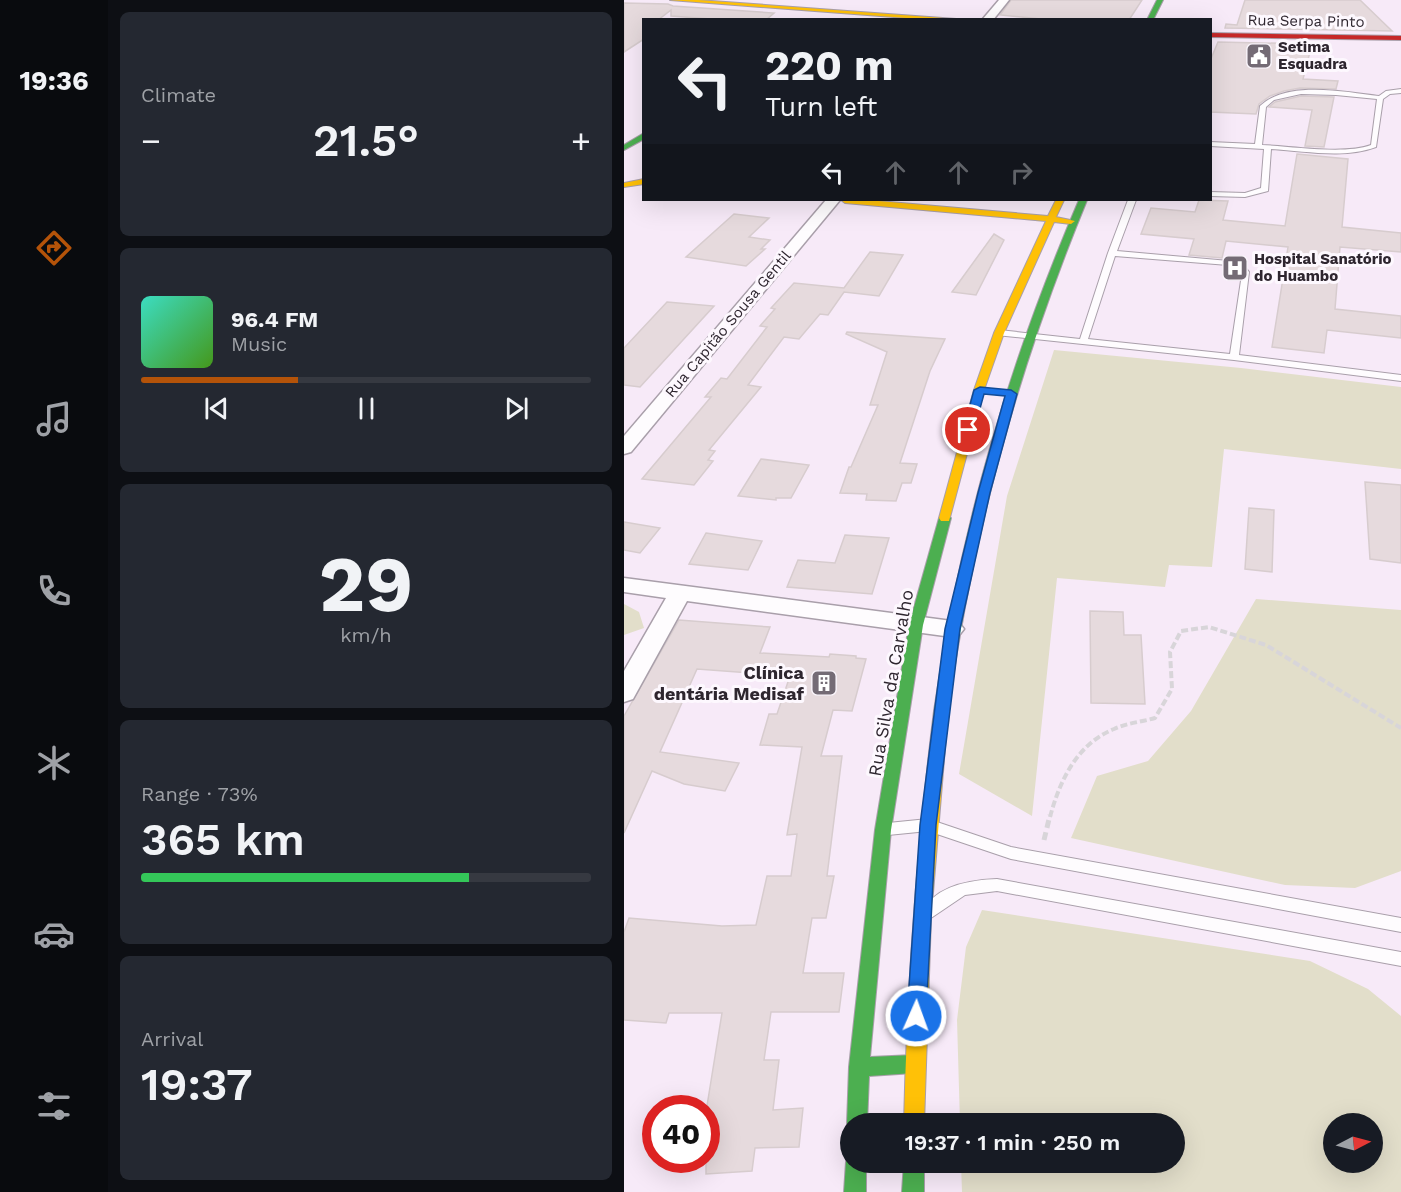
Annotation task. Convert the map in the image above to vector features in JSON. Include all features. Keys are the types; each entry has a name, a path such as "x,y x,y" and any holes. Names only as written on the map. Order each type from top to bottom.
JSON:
{"street":[{"path":"673,0 940,18"},
{"path":"806,18 829,0"},
{"path":"989,18 1004,0"},
{"path":"1152,18 1166,4"},
{"name":"Rua Serpa Pinto","path":"1212,35 1401,38"},
{"path":"624,148 642,136"},
{"path":"624,186 642,182"},
{"name":"Rua Capitão Sousa Gentil","path":"624,448 832,201"},
{"path":"856,201 1050,219 1078,210"},
{"path":"1005,201 1058,203 1078,210"},
{"name":"Rua Silva da Carvalho","path":"858,1113 883,830 916,625 968,491 995,392 999,333 1058,203"},
{"name":"Rua Silva da Carvalho","path":"914,1113 920,921 928,825 968,491 995,392 1029,336 1078,210"},
{"path":"624,585 952,629"},
{"path":"624,693 679,594"},
{"path":"860,1067 914,1064"},
{"path":"855,1192 856,1173"},
{"path":"913,1192 914,1173"}],"lane":[{"path":"1258,147 1263,106 1267,100 1307,93 1380,98 1388,92 1401,91"},
{"path":"1212,144 1363,150 1374,146 1380,98"},
{"path":"1212,194 1244,196 1256,194 1264,189 1268,147"},
{"path":"1083,342 1132,201"},
{"path":"1112,253 1229,263 1241,268 1246,274 1234,357"},
{"path":"999,333 1234,357 1401,378"},
{"path":"883,830 928,825 1011,853 1401,925 1401,932"},
{"path":"920,921 950,893 971,886 997,885 1401,959 1401,951"}],"path":[{"path":"1039,858 1056,792 1078,753 1110,730 1155,718 1172,689 1170,652 1181,632 1209,627 1266,645 1401,728"}],"shaded area":[{"path":"1054,350 1241,368 1401,387 1401,469 1224,449 1212,567 1169,565 1165,587 1057,578 1032,816 959,774 1007,496"},
{"path":"1256,599 1401,610 1401,871 1355,888 1285,885 1071,838 1097,776 1148,761 1191,711"},
{"path":"624,604 639,612 644,628 624,635"},
{"path":"982,910 1310,961 1368,989 1401,1016 1401,1192 962,1192 961,1173 1185,1173 1185,1113 960,1113 957,1020 966,947"}],"building":[{"path":"1011,0 1142,0 1130,18 1031,18 1000,15"},
{"path":"1245,0 1360,0 1392,31 1225,28 1226,24 1237,25"},
{"path":"624,3 668,4 774,13 768,18 698,18 671,16 671,10 661,18 642,18 642,40 624,52"},
{"path":"1218,42 1312,44 1303,79 1338,81 1336,89 1300,88 1270,96 1259,104 1256,114 1212,112 1212,56"},
{"path":"1301,96 1334,97 1324,147 1305,146 1312,110 1269,107 1275,102"},
{"path":"1297,154 1348,159 1342,227 1401,233 1401,252 1340,247 1335,309 1401,316 1401,338 1327,330 1324,353 1272,347 1288,247 1226,241 1222,258 1189,255 1194,239 1141,234 1151,208 1195,212 1199,201 1228,201 1223,220 1285,226"},
{"path":"734,214 769,218 749,237 770,240 761,249 765,249 746,266 686,257"},
{"path":"994,234 1004,240 976,295 952,292"},
{"path":"870,252 903,255 879,296 844,292 828,315 820,314 799,339 784,337 748,385 761,387 709,450 715,451 708,460 713,461 694,485 642,479 711,397 705,397 721,378 727,379 767,327 760,326 775,309 771,308 794,283 844,288"},
{"path":"667,302 714,306 640,387 624,385 624,348"},
{"path":"847,332 945,339 930,371 900,463 917,464 911,483 902,483 896,501 866,500 867,494 840,493 849,467 851,467 878,405 870,405 887,352 846,334"},
{"path":"761,459 809,465 791,498 776,498 776,500 738,496"},
{"path":"1365,482 1401,485 1401,563 1370,559"},
{"path":"1249,508 1274,510 1272,572 1245,569"},
{"path":"624,522 660,528 640,553 624,550"},
{"path":"706,533 762,541 748,570 689,564"},
{"path":"845,535 889,538 872,594 787,587 798,560 835,563"},
{"path":"1090,611 1123,612 1124,635 1141,635 1145,704 1091,703"},
{"path":"679,620 770,627 760,653 829,657 830,654 866,659 852,711 833,710 821,756 842,756 827,876 834,876 826,918 812,918 803,973 844,973 839,1012 771,1012 764,1060 779,1060 773,1110 803,1108 799,1147 755,1148 752,1171 706,1174 720,1173 720,1095 709,1095 722,1013 669,1013 666,1023 624,1020 624,932 629,918 722,926 756,925 767,876 791,876 797,834 787,835 802,747 760,745 769,714 777,714 790,676 697,669 660,752 739,763 725,791 684,784 652,771 624,833 624,716"}],"traffic: fast":[{"path":"1151,18 1160,0"},
{"path":"624,148 642,136"},
{"path":"941,711 962,581 994,450 1034,323 1083,201"},
{"path":"857,1113 859,1067 883,830 916,625 945,518"},
{"path":"859,1067 914,1064"},
{"path":"855,1192 856,1173"},
{"path":"913,1192 914,1173"}],"traffic: slow":[{"path":"673,0 938,18"},
{"path":"624,185 642,181"},
{"path":"856,201 1071,221"},
{"path":"945,518 979,390 999,333 1060,201"},
{"path":"914,1113 922,917 941,711"}],"traffic: jam":[{"path":"1212,35 1401,38"}],"place":[{"name":"Setima Esquadra","path":"1259,56"},
{"name":"Hospital Sanatório do Huambo","path":"1235,268"},
{"name":"Clínica dentária Medisaf","path":"824,683"}],"route":[{"path":"916,1016 920,921 928,825 952,629 984,493 1011,394 980,390 968,430"}]}
